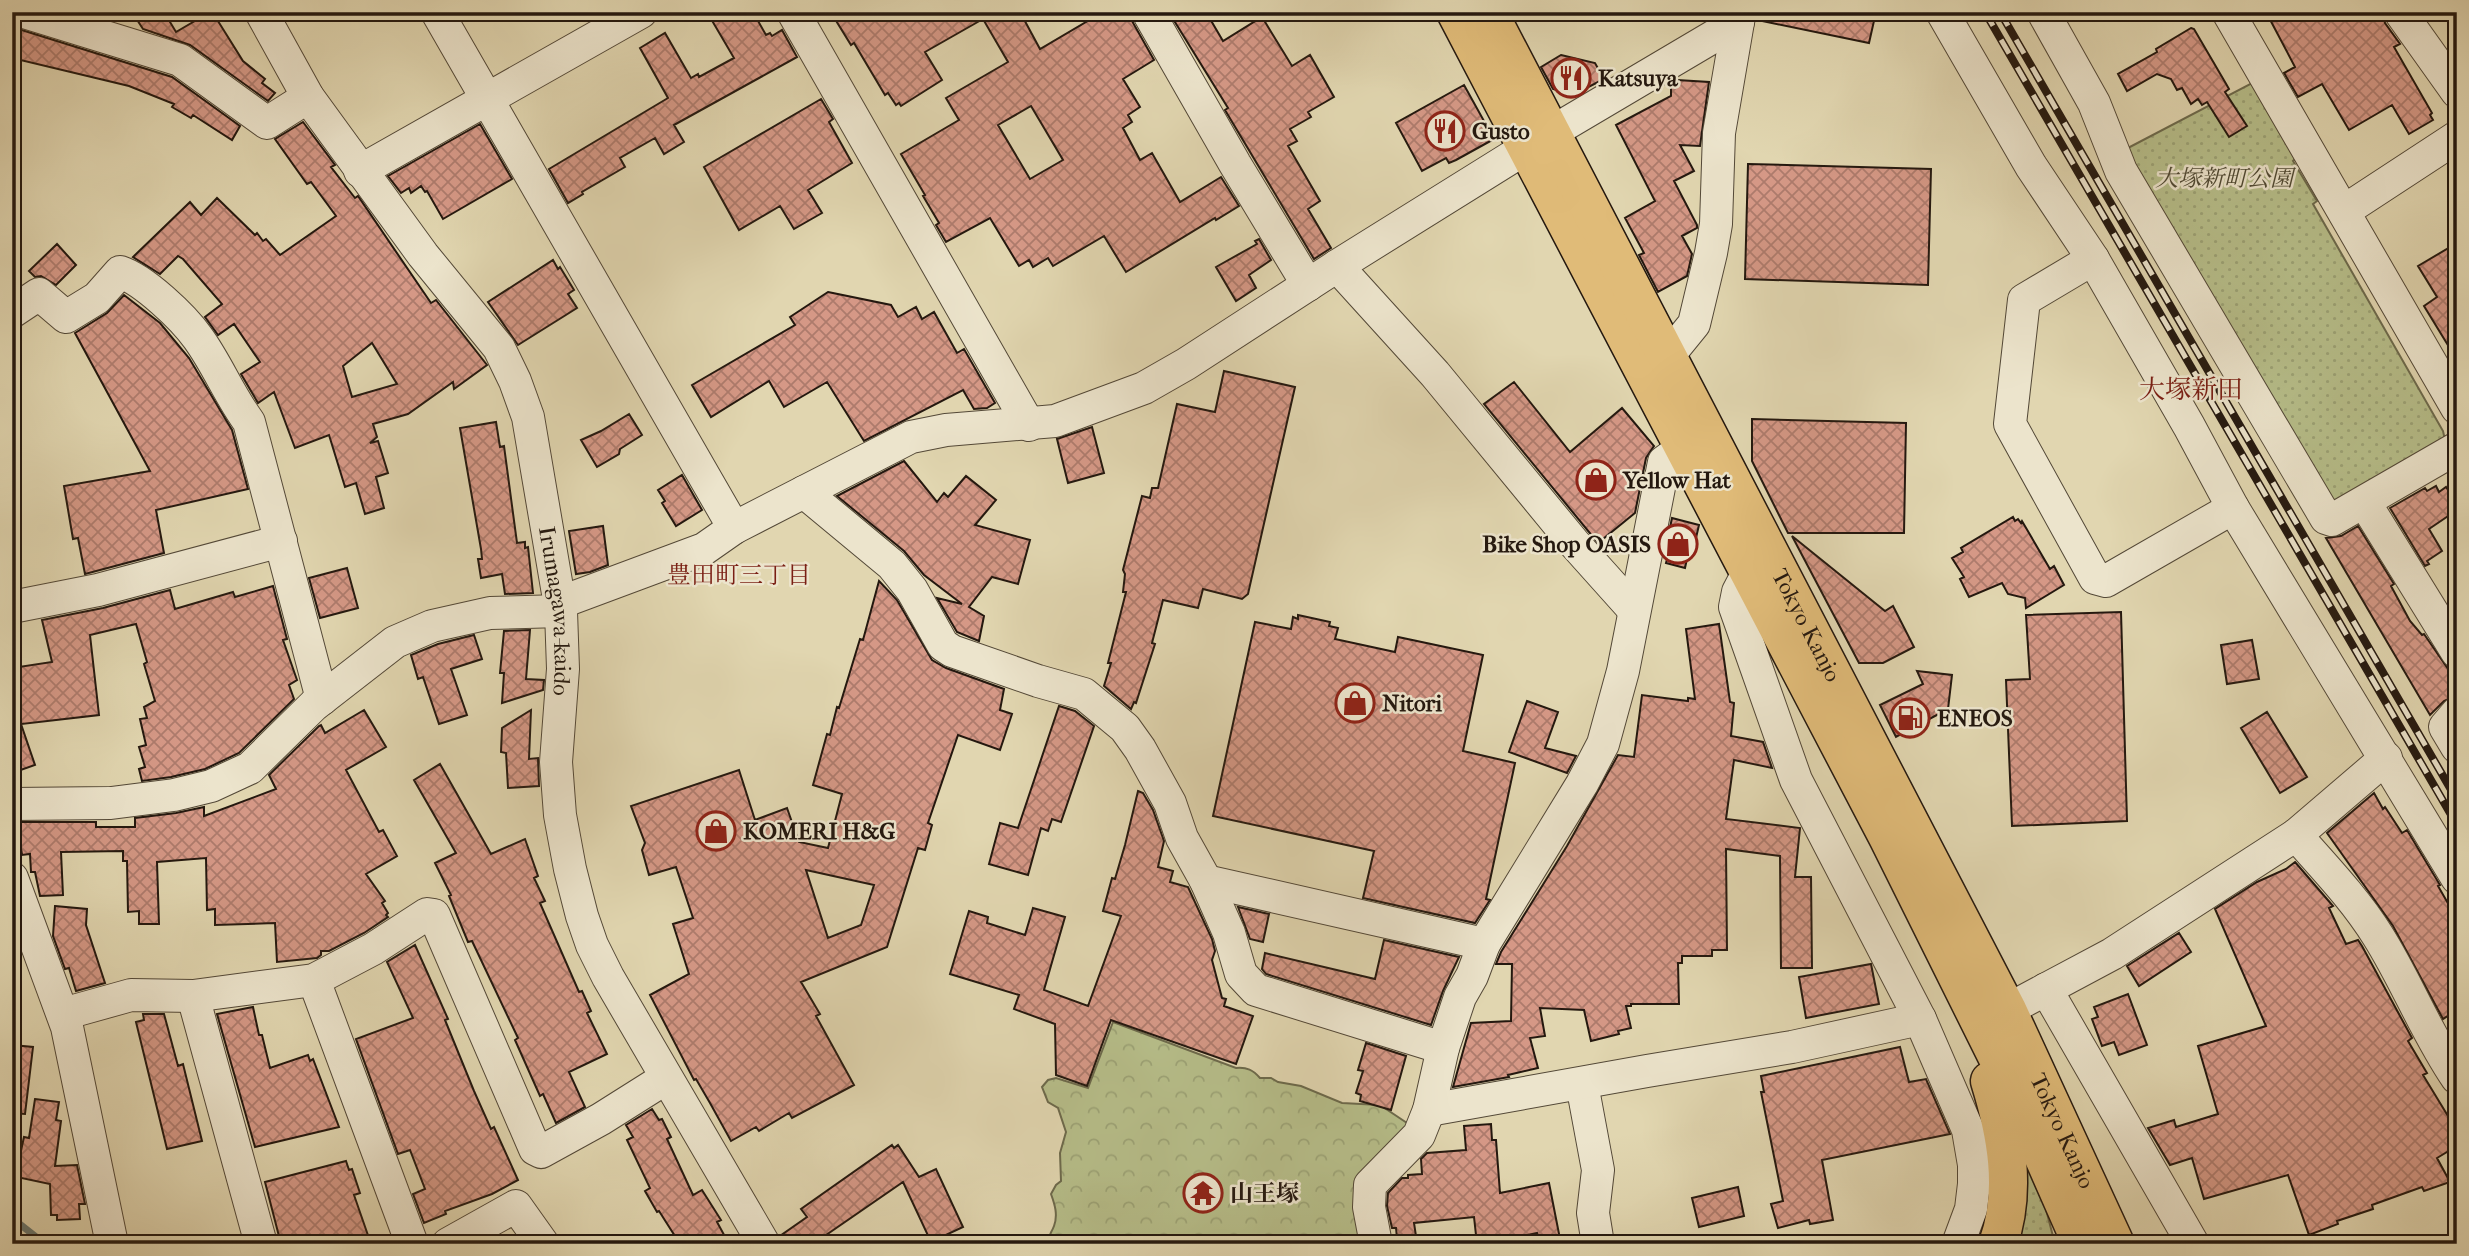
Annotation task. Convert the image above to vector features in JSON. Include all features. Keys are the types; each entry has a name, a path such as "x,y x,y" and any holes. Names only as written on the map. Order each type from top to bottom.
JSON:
{"highway":[{"name":"Tokyo Kanjo","path":"1456,12 1540,140 1668,356 2007,1010 2115,1244"},
{"name":"Tokyo Kanjo","path":"1488,12 1540,140 1683,448 1888,837 2015,1092 2082,1244"},
{"path":"1888,837 1985,1064 1997,1104 2005,1140 2008,1172 2008,1202 1998,1244"},
{"path":"2007,1010 2139,1244"}],"street":[{"path":"24,12 180,60 267,123 308,97"},
{"name":"Irumagawa-kaido","path":"261,12 308,97 423,255 499,348 516,381 528,418 560,607 562,669 556,762 559,815 570,869 592,946 764,1244"},
{"path":"437,12 734,528"},
{"path":"360,171 641,12"},
{"path":"793,12 1030,425"},
{"path":"1148,12 1308,285"},
{"path":"1942,12 2031,166 2093,258 2233,508 2457,878"},
{"path":"2043,12 2094,103 2121,171 2326,518 2332,520 2365,503 2457,447"},
{"path":"2228,12 2457,408"},
{"path":"2400,12 2457,92"},
{"path":"12,804 111,803 174,795 211,786 250,768 322,699 395,642 432,626 490,613 560,607 704,549 734,528 911,437 946,430 1055,421 1144,388 1337,265 1739,17"},
{"path":"1668,356 1694,324 1711,253 1716,224 1720,133 1739,17"},
{"path":"2344,211 2457,137"},
{"path":"2093,258 2024,300 2010,424 2095,579 2106,582 2233,508"},
{"path":"1337,265 1435,374 1574,543 1634,610"},
{"path":"12,312 39,294 66,317 97,298 120,272 130,275 158,296 198,338 232,399 249,422 322,699"},
{"path":"1376,1244 1369,1207 1370,1185 1419,1135 1429,1110 1443,1048 1460,997 1472,976 1484,944 1582,784 1603,744 1623,671 1664,462 1683,448"},
{"path":"804,492 892,565 912,590 943,645 952,651 1038,681 1084,694 1125,728 1170,803 1182,838 1206,881 1229,933 1241,974 1256,990 1443,1048"},
{"path":"2365,503 2457,652"},
{"path":"12,607 98,590 281,541"},
{"path":"1749,571 1734,607 1796,780 1920,1019 1968,1130 1974,1165 1971,1209 1958,1244"},
{"path":"2457,713 2445,726 2457,747"},
{"path":"2007,1010 2123,947 2295,835 2386,758"},
{"path":"2295,835 2347,892 2379,937 2438,1050 2457,1078"},
{"path":"12,878 63,1013 75,1056 112,1244"},
{"path":"1206,881 1484,944"},
{"path":"63,1013 131,995 193,996 314,980 373,949 427,914 434,915 535,1149 541,1152 601,1119 666,1078"},
{"path":"314,980 412,1244"},
{"path":"2046,989 2193,1244"},
{"path":"193,996 261,1244"},
{"path":"1429,1110 1793,1047 1920,1019"},
{"path":"1583,1084 1598,1170 1592,1213 1598,1244"},
{"path":"448,1244 516,1206 544,1244"}],"green space":[{"name":"大塚新町公園","path":"2254,82 2297,157 2293,161 2317,201 2313,204 2443,431 2445,440 2333,503 2126,149"},
{"path":"1113,1022 1236,1068 1250,1070 1260,1078 1271,1078 1301,1086 1342,1103 1380,1105 1407,1123 1408,1130 1365,1244 1048,1244 1056,1218 1051,1194 1061,1181 1060,1153 1066,1132 1058,1108 1048,1102 1042,1087 1048,1080 1056,1078 1088,1088"},
{"path":"2028,1161 2042,1194 2055,1244 2011,1244"}],"building":[{"path":"132,12 164,12 176,32 213,13 243,61 265,79 262,83 275,93 268,101 190,45 143,29"},
{"path":"707,12 753,12 766,35 770,33 772,36 782,30 797,57 674,125 684,142 664,154 655,138 620,158 625,167 568,203 549,169 668,98 640,48 665,33 691,78 698,74 699,77 734,58"},
{"path":"846,12 1020,12 1040,49 1103,12 1130,12 1132,21 1154,60 1123,79 1140,107 1128,115 1132,122 1123,128 1140,160 1152,153 1180,202 1221,177 1239,206 1126,272 1104,236 1053,266 1048,258 1033,267 1029,260 1019,266 990,218 946,242 936,225 939,223 923,196 925,195 901,154 959,120 946,98 1008,62 983,19 925,52 942,80 901,106 899,103 896,105 888,93 885,95 854,43 851,45 835,19","holes":["1031,106 1063,160 1030,179 998,125"]},
{"path":"1206,12 1223,41 1262,17 1292,66 1310,55 1334,97 1308,112 1311,117 1290,129 1297,141 1288,146 1320,201 1308,209 1331,248 1314,259 1225,110 1228,108 1170,14"},
{"path":"1763,12 1876,12 1869,43 1762,21"},
{"path":"2266,12 2382,12 2385,23 2400,44 2394,47 2432,113 2430,115 2433,120 2409,134 2392,105 2349,130 2322,84 2298,97 2284,73 2295,67"},
{"path":"12,27 172,77 240,126 232,140 193,115 191,118 172,107 174,104 129,86 12,58"},
{"path":"2191,28 2229,89 2225,92 2247,126 2229,137 2207,102 2202,105 2198,99 2191,104 2182,88 2177,90 2171,79 2157,74 2127,91 2118,74 2157,52 2156,49"},
{"path":"1561,55 1595,63 1604,79 1573,95 1553,89 1541,67"},
{"path":"1677,80 1709,82 1700,146 1680,145 1694,171 1674,181 1697,228 1682,236 1692,254 1687,276 1658,292 1639,255 1644,253 1625,218 1655,201 1616,125 1671,96 1671,83"},
{"name":"Gusto","path":"1464,85 1494,139 1456,160 1449,163 1446,158 1422,171 1396,123"},
{"path":"821,99 833,119 829,122 852,163 808,190 822,213 794,229 780,206 739,230 704,167"},
{"path":"303,122 335,165 331,167 355,198 358,196 431,303 436,300 487,365 454,389 453,382 408,414 373,424 377,437 370,443 378,441 388,473 376,477 384,508 365,514 356,483 345,487 329,435 295,448 274,392 258,403 241,374 260,362 234,324 218,335 205,317 222,304 183,259 178,256 160,274 133,257 190,202 201,215 217,198 255,235 257,233 263,241 266,239 280,255 336,216 311,182 307,184 275,139","holes":["372,343 397,384 352,397 343,366"]},
{"path":"480,124 512,179 443,219 427,191 421,186 411,193 409,188 401,193 388,176"},
{"path":"1748,164 1931,169 1928,285 1745,279"},
{"path":"1259,239 1271,260 1249,275 1256,288 1236,301 1216,267 1257,244 1255,241"},
{"path":"2457,243 2457,360 2424,306 2437,297 2418,266"},
{"path":"57,244 76,265 56,285 41,276 35,277 29,271"},
{"path":"553,260 574,290 568,294 577,308 518,345 488,302"},
{"path":"828,292 891,305 898,317 916,307 922,319 934,312 957,353 964,349 995,403 987,408 974,409 963,390 864,441 827,382 784,407 769,381 711,417 692,385 795,325 790,317"},
{"path":"124,295 160,323 189,358 232,430 248,489 156,510 164,553 85,574 78,538 73,539 64,486 150,471 75,333 107,313"},
{"path":"1224,371 1295,387 1248,594 1242,599 1203,589 1198,608 1163,600 1152,643 1155,644 1136,703 1134,702 1131,709 1104,686 1126,592 1123,592 1123,570 1142,496 1150,498 1152,488 1158,488 1177,404 1215,412"},
{"name":"Yellow Hat","path":"1514,382 1570,452 1622,408 1654,446 1646,458 1635,513 1598,543 1484,404"},
{"path":"629,414 642,435 620,449 619,454 597,467 581,440"},
{"path":"1752,419 1906,423 1904,533 1788,533 1752,461"},
{"path":"496,422 500,447 504,446 517,543 525,542 525,548 528,547 533,593 505,594 502,574 481,578 478,559 482,559 481,549 460,428"},
{"path":"1092,427 1104,473 1068,483 1057,439"},
{"path":"904,461 937,502 944,493 948,497 966,476 996,500 975,525 1030,540 1018,584 992,577 969,607 984,616 979,641 957,632 937,598 962,604 924,575 904,551 837,496"},
{"path":"682,475 702,510 676,526 662,503 665,501 658,490"},
{"path":"2436,486 2439,492 2446,487 2457,503 2457,510 2429,529 2442,551 2427,561 2429,564 2425,566 2390,508 2425,488 2427,491"},
{"path":"2013,517 2015,521 2022,521 2050,569 2054,566 2064,585 2026,608 2025,598 2008,594 2002,583 1969,597 1960,579 1964,577 1952,558 1963,552 1961,548"},
{"path":"1672,518 1699,525 1692,555 1688,554 1685,568 1666,563 1669,552 1665,551"},
{"path":"603,526 608,565 576,574 569,531"},
{"path":"2358,526 2394,584 2391,586 2410,621 2424,634 2457,682 2457,695 2444,701 2430,715 2326,538 2341,536"},
{"path":"1792,536 1885,611 1893,606 1914,647 1883,663 1859,663"},
{"path":"347,568 358,608 320,618 309,578"},
{"path":"879,581 897,600 932,660 946,668 1004,689 1000,710 1012,714 1000,750 958,735 928,823 932,825 925,850 918,848 887,947 801,982 820,1014 816,1016 854,1085 792,1118 789,1113 759,1131 756,1127 731,1141 696,1079 694,1080 650,995 689,974 673,924 693,918 676,867 649,875 642,850 645,843 631,806 739,770 755,820 787,808 799,842 828,848 842,794 813,785 827,734 830,735 860,639 863,640","holes":["806,870 874,885 861,925 828,938"]},
{"path":"273,586 287,639 283,640 297,680 289,685 294,699 239,753 205,769 142,781 139,769 145,767 139,747 146,745 140,719 147,718 144,707 155,701 136,624 90,635 99,715 21,724 35,765 12,773 12,696 16,695 12,668 52,662 42,620 103,608 170,590 175,609 233,592 235,597"},
{"path":"2121,612 2127,821 2012,826 2006,680 2030,679 2026,615"},
{"name":"Nitori","path":"1298,615 1330,622 1329,626 1338,628 1335,639 1395,652 1398,637 1483,655 1463,751 1515,763 1486,899 1490,900 1475,923 1363,898 1374,851 1213,816 1255,622 1291,629 1293,617 1298,619"},
{"path":"1719,624 1730,702 1734,703 1731,736 1763,742 1772,768 1734,760 1726,819 1800,828 1795,877 1811,877 1812,968 1781,968 1780,856 1726,849 1727,950 1712,950 1712,956 1682,956 1682,963 1678,963 1679,1004 1626,1006 1631,1028 1591,1041 1584,1010 1540,1008 1545,1036 1530,1038 1538,1068 1508,1075 1509,1077 1453,1087 1471,1023 1511,1021 1512,964 1496,964 1618,755 1634,757 1642,695 1688,701 1688,698 1695,699 1686,629"},
{"path":"530,630 526,679 544,680 543,690 502,703 504,673 500,673 504,631"},
{"path":"474,635 482,659 451,669 467,715 439,724 423,677 418,679 411,655 438,644"},
{"path":"2252,640 2259,679 2227,684 2221,645"},
{"path":"1917,671 1952,675 1948,709 1896,737 1880,705 1923,684"},
{"path":"1527,701 1558,712 1545,748 1576,756 1567,773 1509,752"},
{"path":"1059,706 1075,711 1094,726 1061,822 1052,819 1048,831 1041,828 1028,875 989,864 1000,823 1018,828"},
{"path":"364,710 386,747 346,770 379,832 383,830 397,856 366,874 385,901 382,903 388,917 364,933 329,951 321,951 317,958 277,962 275,923 215,925 215,909 207,910 206,858 157,862 159,924 139,924 139,911 128,912 127,861 123,861 123,851 61,852 63,895 40,896 35,872 31,872 30,854 22,855 17,822 96,822 96,827 135,827 135,818 204,807 204,816 276,789 269,775 319,726 321,725 325,733"},
{"path":"531,710 529,759 538,758 539,786 508,788 506,753 501,752 502,728"},
{"path":"2267,712 2307,777 2280,793 2241,728"},
{"path":"440,764 491,854 525,839 538,876 534,878 545,901 540,903 579,992 582,991 591,1011 587,1013 607,1054 569,1072 585,1107 556,1123 543,1094 540,1096 515,1040 518,1038 472,941 468,942 449,896 451,895 435,863 456,853 414,780"},
{"path":"1138,791 1143,793 1153,810 1164,841 1158,867 1173,871 1170,882 1188,887 1212,939 1215,951 1212,960 1222,998 1226,999 1224,1006 1253,1016 1236,1064 1111,1020 1087,1086 1056,1075 1055,1024 1014,1009 1019,995 950,974 969,911 988,917 987,923 1025,935 1033,908 1065,917 1044,990 1088,1006 1121,916 1103,911 1125,845"},
{"path":"2374,793 2402,833 2407,830 2457,919 2457,968 2449,973 2457,985 2457,1010 2443,1019 2393,926 2327,833"},
{"path":"2295,862 2333,906 2329,908 2346,944 2358,940 2362,946 2412,1038 2408,1041 2427,1073 2423,1075 2451,1121 2457,1118 2457,1146 2437,1158 2450,1182 2424,1191 2422,1187 2372,1205 2373,1209 2337,1221 2338,1224 2309,1235 2288,1175 2204,1199 2192,1158 2170,1165 2148,1128 2174,1120 2176,1127 2218,1114 2198,1046 2266,1026 2215,909"},
{"path":"55,906 87,909 86,925 105,983 76,991 69,968 65,969 53,936"},
{"path":"1238,907 1269,914 1263,942 1250,939"},
{"path":"2179,933 2191,952 2139,986 2127,966"},
{"path":"1384,940 1459,957 1431,1025 1266,974 1262,969 1265,953 1375,979"},
{"path":"415,945 448,1019 445,1020 474,1091 518,1180 492,1194 445,1211 446,1214 424,1223 413,1194 425,1189 410,1150 398,1154 356,1039 413,1018 387,962"},
{"path":"1871,964 1879,1004 1806,1018 1799,977"},
{"path":"2128,994 2147,1045 2119,1055 2114,1042 2102,1046 2092,1019 2098,1017 2094,1007"},
{"path":"253,1007 270,1068 308,1055 310,1061 313,1059 339,1127 255,1147 217,1014"},
{"path":"143,1014 164,1014 178,1066 183,1064 202,1141 167,1149 136,1022 144,1020"},
{"path":"1366,1043 1406,1056 1391,1110 1360,1101 1361,1095 1356,1093 1363,1071 1358,1070"},
{"path":"12,1045 33,1047 25,1114 12,1113"},
{"path":"1900,1047 1909,1082 1926,1079 1950,1134 1822,1160 1833,1220 1810,1224 1809,1220 1778,1228 1771,1204 1783,1201 1761,1092 1764,1092 1761,1076"},
{"path":"35,1099 59,1102 56,1120 61,1121 55,1166 77,1165 85,1204 79,1204 80,1219 57,1220 57,1215 51,1215 50,1184 12,1176 12,1169 17,1169 24,1137 29,1138"},
{"path":"652,1109 659,1120 662,1119 671,1137 667,1139 693,1195 702,1190 721,1220 717,1222 729,1244 680,1244 645,1191 650,1188 627,1140 633,1137 626,1125"},
{"path":"1491,1124 1492,1140 1496,1140 1500,1193 1549,1183 1561,1244 1539,1244 1537,1233 1501,1241 1501,1244 1477,1244 1474,1217 1414,1223 1416,1236 1397,1238 1387,1206 1388,1193 1402,1178 1422,1174 1421,1159 1427,1153 1466,1150 1464,1126"},
{"path":"892,1145 894,1148 898,1145 919,1177 936,1169 963,1227 931,1242 903,1182 813,1244 782,1244 780,1236 807,1217 801,1209"},
{"path":"346,1161 349,1170 352,1169 360,1193 354,1195 371,1244 281,1244 265,1182"},
{"path":"1738,1187 1744,1216 1699,1227 1692,1198"}],"waterway":[{"path":"12,1218 45,1244"}],"railway":[{"path":"1985,12 2457,825"},
{"path":"2000,12 2457,800"}],"place":[{"name":"Katsuya","path":"1571,78"},
{"name":"Gusto","path":"1445,131"},
{"name":"Yellow Hat","path":"1596,480"},
{"name":"Bike Shop OASIS","path":"1678,544"},
{"name":"Nitori","path":"1355,703"},
{"name":"ENEOS","path":"1910,718"},
{"name":"KOMERI H&G","path":"716,831"},
{"name":"山王塚","path":"1203,1193"}],"district":[{"name":"大塚新田","path":"2191,389"},
{"name":"豊田町三丁目","path":"739,575"}]}
